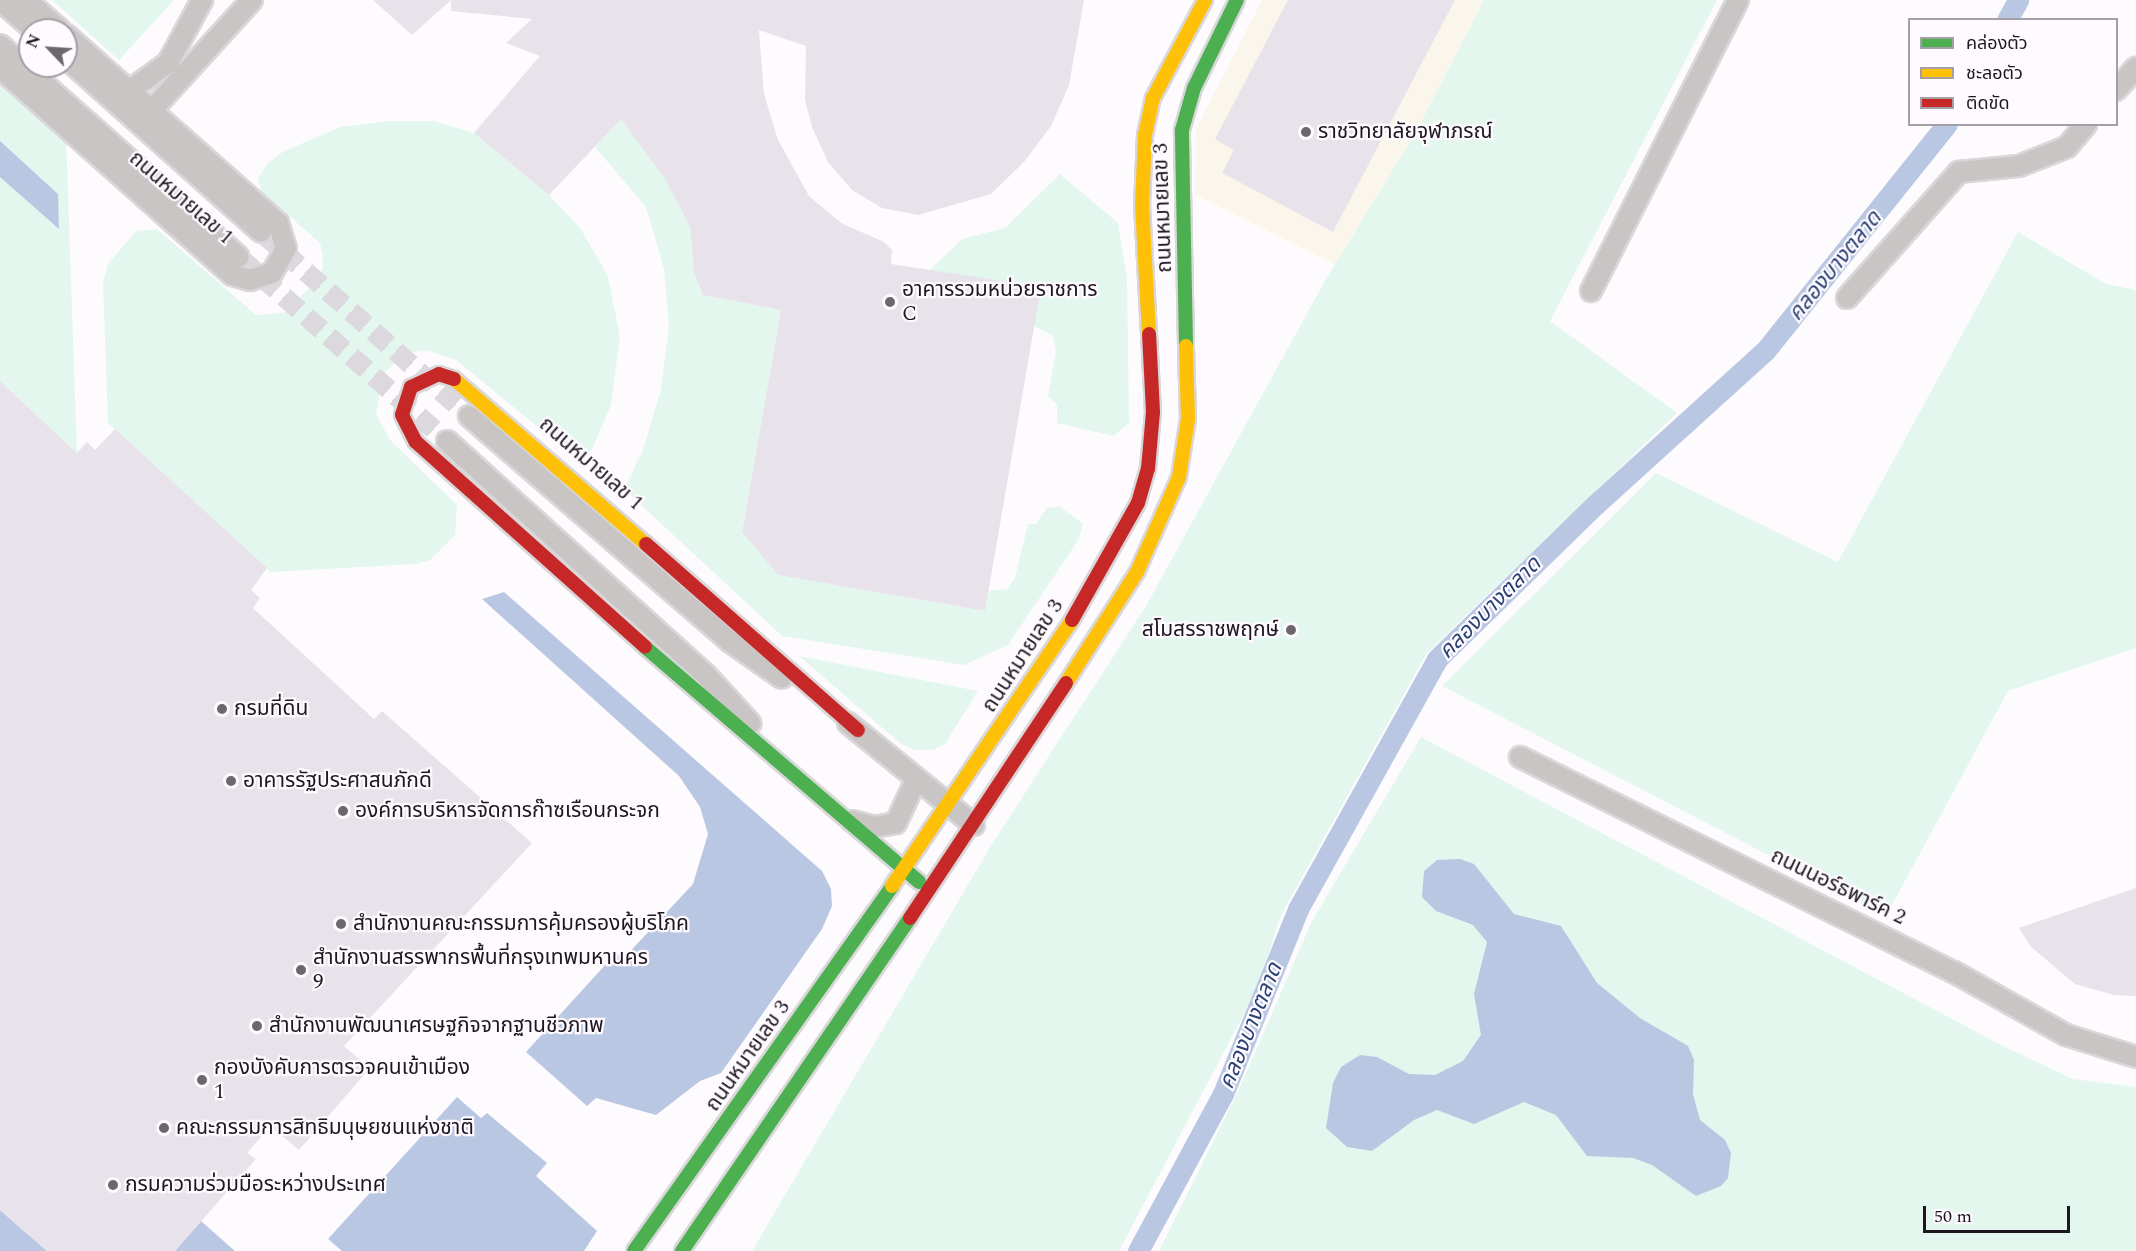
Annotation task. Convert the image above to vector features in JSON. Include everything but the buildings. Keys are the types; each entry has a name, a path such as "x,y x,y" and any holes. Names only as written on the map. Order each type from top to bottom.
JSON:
{"street":[{"path":"0,0 20,18"},
{"path":"26,0 46,18"},
{"path":"78,46 151,111 252,0"},
{"name":"ถนนหมายเลข 3","path":"634,1251 950,806 1098,580 1142,492 1153,412 1142,206 1145,135 1153,98 1205,0"},
{"name":"ถนนหมายเลข 3","path":"682,1251 974,825 1137,572 1179,477 1188,420 1182,130 1194,88 1237,0"},
{"path":"1591,291 1738,0"},
{"path":"200,2 191,35 200,44 216,39"},
{"path":"129,91 168,63 200,2"},
{"name":"ถนนหมายเลข 1","path":"0,45 239,257"},
{"path":"2118,88 2136,68"},
{"name":"ถนนหมายเลข 1","path":"0,69 232,275 261,278 283,257 283,232 225,175 151,111"},
{"name":"ถนนหมายเลข 1","path":"78,69 261,232"},
{"path":"1847,298 1959,172 2019,166 2067,147 2084,126"},
{"name":"ถนนหมายเลข 1","path":"809,788 559,573 495,515 404,426 402,405 418,380 439,374 460,381 858,730 916,780 974,825"},
{"name":"ถนนหมายเลข 1","path":"469,416 731,642 858,730"},
{"path":"447,441 705,674 809,788 929,890"},
{"name":"ถนนนอร์ธพาร์ค 2","path":"1520,757 1954,972 2066,1035 2106,1052 2136,1057"},
{"path":"840,815 874,827 889,826 902,817 916,780"}],"shaded area":[{"name":"ราชวิทยาลัยจุฬาภรณ์","path":"1262,0 1484,0 1415,134 1335,264 1195,194 1196,129"}],"green space":[{"path":"52,0 174,0 119,60 78,23 78,18 72,18"},
{"name":"สโมสรราชพฤกษ์","path":"1484,0 1717,0 1550,321 1677,413 1427,653 1281,915 1257,989 1119,1251 752,1251 992,844 1146,606 1326,279 1415,134"},
{"path":"0,77 66,136 77,453 0,381"},
{"path":"621,119 665,179 690,227 694,273 703,295 781,310 742,531 778,575 985,611 989,591 1007,589 1015,578 1028,524 1036,524 1047,508 1059,506 1083,524 1079,539 1008,645 964,665 782,636 624,489 643,450 661,389 669,326 664,269 646,207 595,147"},
{"path":"390,121 434,121 474,133 549,195 580,228 608,276 620,337 611,405 590,454 578,460 456,360 428,351 408,352 383,374 376,414 390,440 457,505 455,535 430,560 416,564 271,572 108,423 103,283 108,264 136,231 157,229 256,315 284,313 312,285 322,270 323,256 320,243 261,191 258,179 267,164 284,151 341,127"},
{"path":"1060,174 1118,223 1127,279 1129,423 1113,436 1057,423 1057,405 1048,396 1056,351 1053,336 930,270 962,239 1005,228"},
{"path":"2018,232 2106,284 2136,290 2136,648 2008,691 1886,916 1442,686 1656,473 1838,562"},
{"path":"799,656 978,691 945,744 933,750 915,750 901,744"},
{"path":"1421,737 2003,1046 2073,1079 2136,1087 2136,1251 1159,1251 1241,1085 1311,923"}],"water":[{"path":"0,141 58,194 59,229 0,177"},
{"path":"504,592 822,871 831,889 832,906 822,929 721,1073 700,1081 656,1115 596,1098 587,1106 526,1052 616,953 623,959 693,884 708,834 700,807 679,776 482,599"},
{"path":"1460,859 1474,864 1514,914 1561,926 1597,983 1640,1018 1688,1046 1694,1060 1693,1094 1700,1120 1725,1140 1731,1153 1728,1178 1721,1186 1696,1196 1652,1165 1633,1158 1587,1156 1556,1115 1524,1102 1474,1124 1437,1110 1414,1120 1372,1151 1347,1147 1326,1128 1333,1083 1341,1067 1360,1055 1377,1057 1409,1074 1435,1075 1463,1061 1481,1035 1474,994 1487,942 1473,925 1436,911 1422,897 1424,871 1437,860"},
{"path":"457,1097 481,1118 487,1113 547,1163 536,1176 597,1231 584,1251 342,1251 328,1239"},
{"path":"0,1210 47,1251 0,1251"},
{"path":"201,1221 235,1251 175,1251"}],"waterway":[{"name":"คลองบางตลาด","path":"2008,18 2018,0"},
{"name":"คลองบางตลาด","path":"1138,1251 1223,1094 1298,909 1437,659 1596,504 1765,351 1945,126"}],"tunnel":[{"path":"261,232 469,416"},
{"path":"239,257 447,441"}],"traffic: fast":[{"path":"1186,346 1182,130 1194,88 1237,0"},
{"path":"645,647 919,882"},
{"path":"634,1251 892,886"},
{"path":"682,1251 910,918"}],"traffic: slow":[{"path":"1149,334 1142,206 1145,135 1153,98 1205,0"},
{"path":"1066,683 1137,572 1179,477 1188,419 1186,346"},
{"path":"454,379 646,544"},
{"path":"892,886 1072,620"}],"traffic: jam":[{"path":"1072,620 1138,503 1148,469 1153,412 1149,334"},
{"path":"454,379 439,374 411,387 402,415 416,442 645,647"},
{"path":"646,544 858,730"},
{"path":"910,918 1066,683"}],"place":[{"name":"ราชวิทยาลัยจุฬาภรณ์","path":"1306,132"},
{"name":"อาคารรวมหน่วยราชการ C","path":"890,302"},
{"name":"สโมสรราชพฤกษ์","path":"1291,630"},
{"name":"กรมที่ดิน","path":"222,709"},
{"name":"อาคารรัฐประศาสนภักดี","path":"231,781"},
{"name":"องค์การบริหารจัดการก๊าซเรือนกระจก","path":"343,811"},
{"name":"สำนักงานคณะกรรมการคุ้มครองผู้บริโภค","path":"341,924"},
{"name":"สำนักงานสรรพากรพื้นที่กรุงเทพมหานคร 9","path":"301,970"},
{"name":"สำนักงานพัฒนาเศรษฐกิจจากฐานชีวภาพ","path":"257,1026"},
{"name":"กองบังคับการตรวจคนเข้าเมือง 1","path":"202,1080"},
{"name":"คณะกรรมการสิทธิมนุษยชนแห่งชาติ","path":"164,1128"},
{"name":"กรมความร่วมมือระหว่างประเทศ","path":"113,1185"}]}
